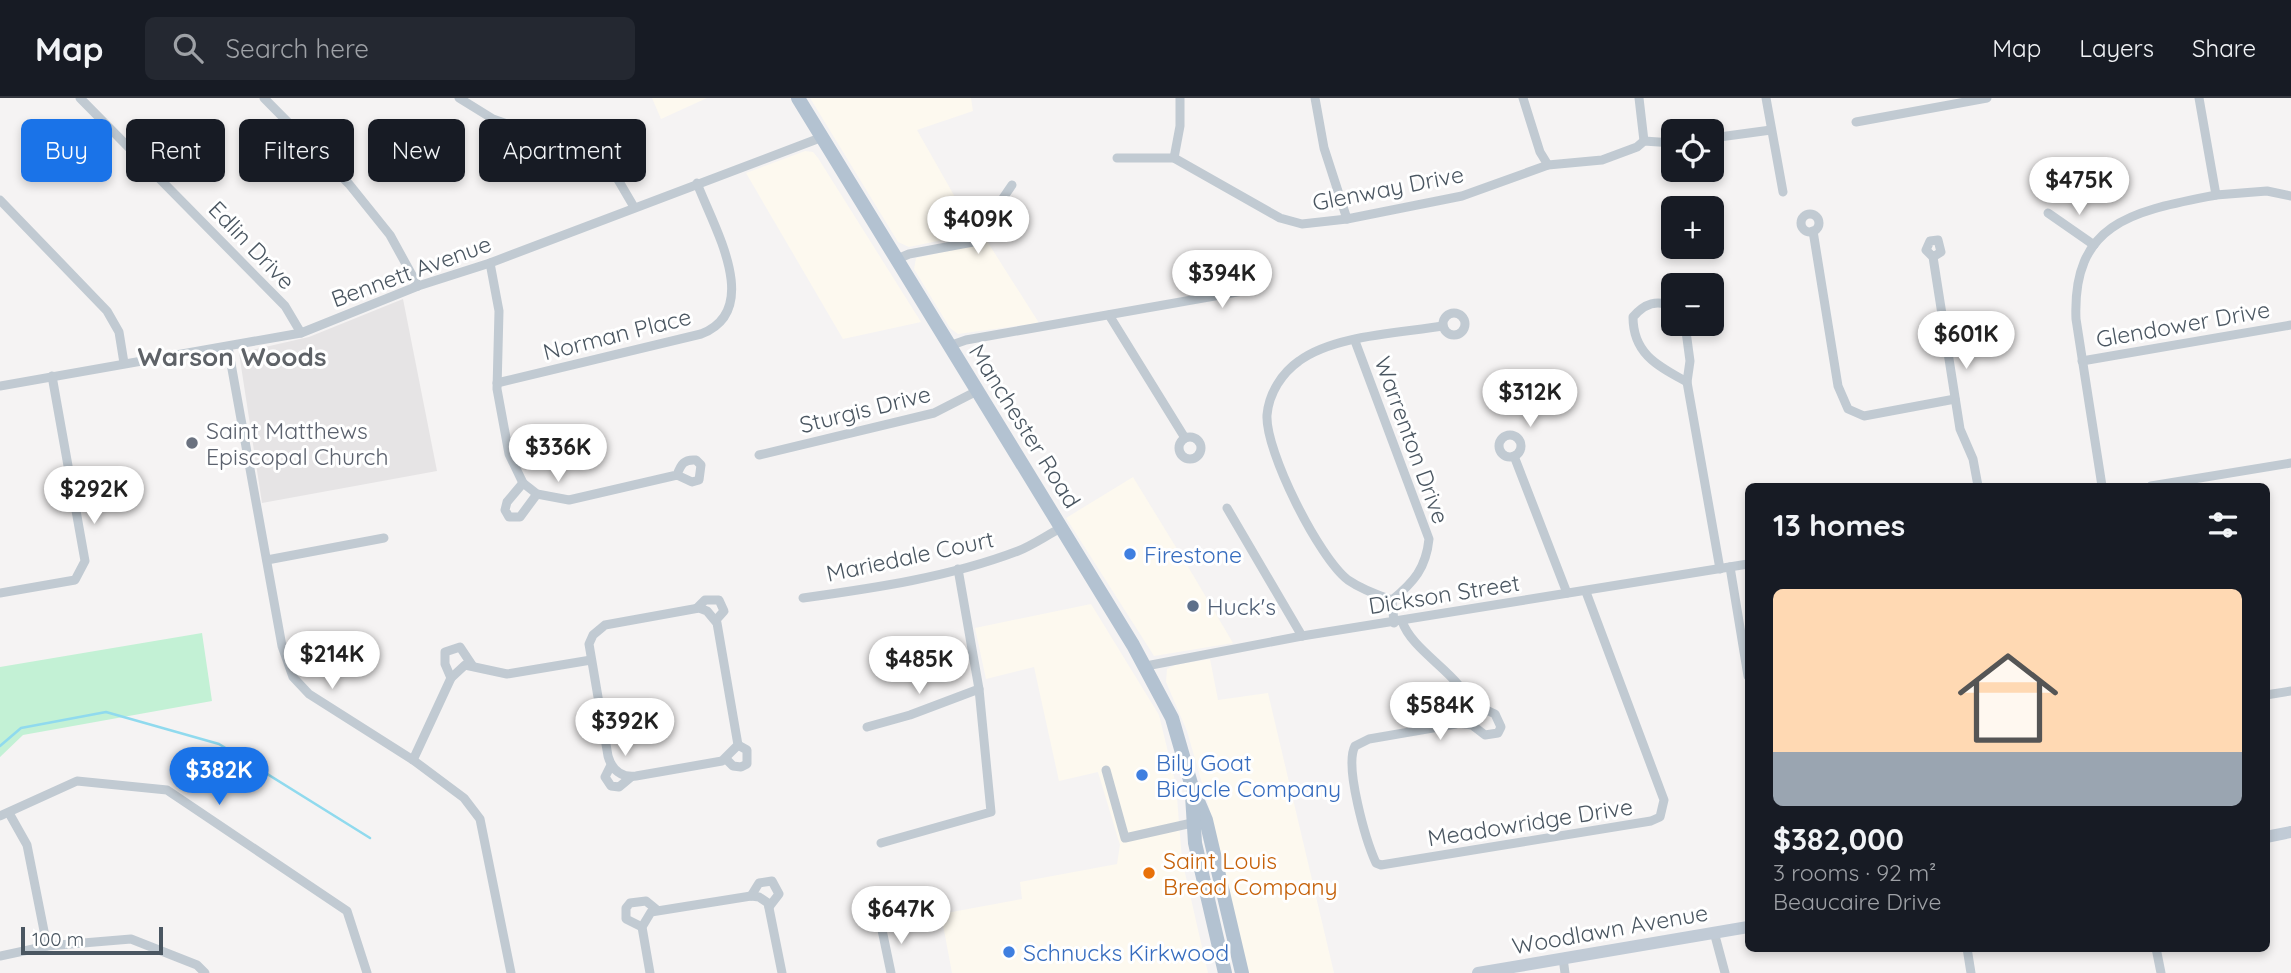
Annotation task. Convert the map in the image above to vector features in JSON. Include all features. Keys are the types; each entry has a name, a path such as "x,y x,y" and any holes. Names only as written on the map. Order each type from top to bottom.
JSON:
{"main road":[{"name":"Manchester Road","path":"798,98 820,138 1146,666 1172,718 1192,787 1206,820 1242,973"},
{"name":"Manchester Road","path":"1192,787 1192,823 1225,973"}],"street":[{"name":"Edlin Drive","path":"80,98 285,306 301,333"},
{"path":"264,98 349,184 390,235 418,286"},
{"path":"459,98 493,119 591,153 610,166 634,207"},
{"path":"1174,158 1180,126 1180,98"},
{"path":"1315,98 1324,148 1347,219"},
{"path":"1523,98 1540,152 1548,165"},
{"path":"1639,98 1644,141"},
{"path":"1766,98 1783,192"},
{"path":"1856,122 1987,98"},
{"path":"2199,98 2216,195"},
{"path":"1724,136 1771,130"},
{"name":"Bennett Avenue","path":"0,386 301,333 418,286 490,263 820,138"},
{"name":"Glenway Drive","path":"1116,158 1174,158 1288,222 1302,224 1347,219 1462,196 1548,165 1602,160 1637,147 1644,141 1661,142"},
{"name":"Norman Place","path":"497,383 701,334 721,323 733,299 733,281 697,183"},
{"path":"895,260 909,254 973,242 1012,185"},
{"path":"2102,483 2082,361 2075,293 2084,265 2095,245 2106,232 2146,209 2216,195 2267,191 2291,196"},
{"path":"0,200 107,311 119,332 124,363"},
{"path":"2048,213 2095,245"},
{"path":"1813,231 1838,386 1848,410 1864,416 1955,399"},
{"path":"1933,257 1960,429 1973,459 1977,483"},
{"path":"490,263 499,310 497,383 509,454 523,483 537,494 569,500 677,475"},
{"path":"949,346 966,340 1254,289"},
{"path":"1661,303 1641,308 1633,317 1633,331 1645,356 1687,382"},
{"path":"1110,315 1185,438"},
{"name":"Glendower Drive","path":"2082,361 2291,325"},
{"path":"1443,326 1316,350 1281,377 1267,414 1269,438 1305,520 1332,564 1348,580 1392,600 1398,622 1407,636 1469,702 1495,713 1501,727 1498,733 1485,735 1472,725 1459,723"},
{"path":"1687,336 1690,361 1687,382 1745,662"},
{"name":"Warrenton Drive","path":"1355,341 1429,539 1427,558 1420,574 1392,600"},
{"path":"228,347 282,646 293,677 309,694 413,760 464,798 480,819 511,973"},
{"path":"0,593 75,580 85,561 52,376"},
{"name":"Sturgis Drive","path":"759,455 934,412 976,391"},
{"path":"1514,456 1567,593"},
{"path":"2192,483 2291,463"},
{"path":"523,483 507,502 505,510 509,517 520,517 537,494"},
{"path":"1227,508 1302,636"},
{"name":"Mariedale Court","path":"803,598 877,588 958,569 1020,551 1061,528"},
{"path":"267,560 384,538"},
{"name":"Dickson Street","path":"1146,666 1302,636 1745,565"},
{"path":"881,843 991,812 979,689 958,569"},
{"name":"Meadowridge Drive","path":"1459,723 1369,739 1355,746 1350,763 1368,842 1377,863 1390,865 1651,821 1660,817 1664,800 1586,592"},
{"path":"702,609 705,600 719,600 724,611 716,620"},
{"path":"611,765 605,777 611,786 619,787 631,777 733,752 716,620 702,609 598,628 589,643 611,765 622,775 631,777"},
{"path":"451,678 444,664 445,652 460,647 472,665"},
{"path":"413,760 451,678 465,665 507,674 591,660"},
{"path":"867,727 910,715 979,689"},
{"path":"2270,694 2291,691"},
{"path":"1459,723 1468,715 1469,702"},
{"path":"1107,770 1125,838 1192,823"},
{"path":"47,946 27,845 4,815 77,781 167,790 347,911 367,973"},
{"path":"2270,835 2291,832"},
{"path":"751,896 759,883 772,881 779,894 769,907"},
{"path":"650,973 642,927 648,916 657,910 751,896 759,897 769,907 782,973"},
{"path":"642,927 626,919 626,908 630,903 646,901 657,910"},
{"path":"881,925 891,973"},
{"name":"Woodlawn Avenue","path":"1478,973 1745,927"},
{"path":"1714,932 1725,973"},
{"path":"0,956 47,946 131,939 197,965 205,973"},
{"path":"1968,952 1971,973"},
{"path":"2157,952 2161,973"},
{"path":"1563,958 1565,973"}],"shaded area":[{"path":"652,98 707,98 661,119"},
{"path":"810,98 971,98 973,111 917,130 972,227 967,235 909,247 898,242"},
{"path":"805,151 813,152 818,158 921,322 843,339 746,173"},
{"path":"985,238 1039,323 958,334 950,328 914,269 916,258 972,246"},
{"path":"403,299 437,471 262,503 239,353 309,337"},
{"path":"1133,477 1233,643 1154,656 1066,518"},
{"path":"1091,604 1159,715 1176,785 1182,860 1208,973 952,973 941,914 1022,899 1020,882 1117,864 1120,845 1098,772 1059,781 1034,667 986,679 975,628"},
{"path":"1210,659 1218,700 1268,693 1334,973 1246,973 1212,818 1187,731 1166,682 1167,669"}],"green space":[{"path":"202,633 212,701 23,735 0,757 0,667"}],"waterway":[{"path":"0,746 21,728 106,712 219,744 370,838"}],"place":[{"name":"Saint Matthews Episcopal Church","path":"192,443"},
{"name":"Firestone","path":"1130,554"},
{"name":"Huck's","path":"1193,606"},
{"name":"Bily Goat Bicycle Company","path":"1142,775"},
{"name":"Saint Louis Bread Company","path":"1149,873"},
{"name":"Schnucks Kirkwood","path":"1009,952"}],"district":[{"name":"Warson Woods","path":"232,356"}]}
